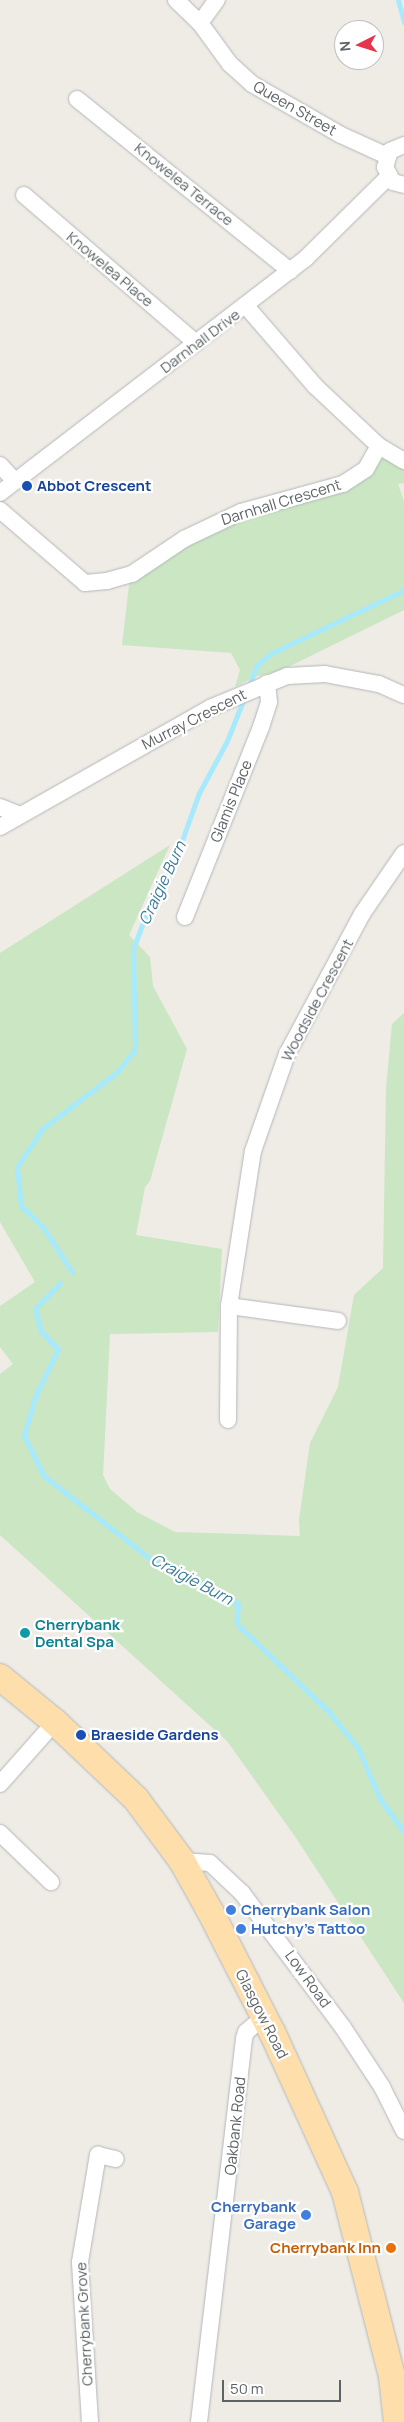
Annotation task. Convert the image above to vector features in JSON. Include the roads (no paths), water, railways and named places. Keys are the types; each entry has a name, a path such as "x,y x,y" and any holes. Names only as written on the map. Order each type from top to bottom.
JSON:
{"main road":[{"name":"Glasgow Road","path":"0,1677 55,1722 136,1800 182,1861 264,2017 345,2192 393,2382 396,2422"}],"street":[{"name":"Queen Street","path":"176,0 185,12 200,22 230,64 252,84 341,135 387,156"},
{"path":"200,22 216,0"},
{"name":"Knowelea Terrace","path":"77,99 290,271"},
{"path":"404,145 395,148 387,156 385,167 388,177 404,186"},
{"name":"Darnhall Drive","path":"0,493 290,271 388,177"},
{"name":"Knowelea Place","path":"24,195 196,343"},
{"path":"246,306 315,386 380,446 404,461"},
{"name":"Darnhall Crescent","path":"0,510 86,583 107,581 132,574 184,538 241,512 343,484 366,469 380,446"},
{"path":"0,465 15,481"},
{"name":"Murray Crescent","path":"0,828 210,708 287,676 326,674 379,684 404,695"},
{"name":"Glamis Place","path":"185,917 269,702 260,686"},
{"path":"0,807 20,815"},
{"name":"Woodside Crescent","path":"228,1420 229,1306 253,1151 287,1054 362,914 404,853"},
{"path":"229,1306 338,1322"},
{"path":"0,1784 55,1722"},
{"path":"0,1833 51,1882"},
{"name":"Low Road","path":"182,1861 210,1863 242,1893 398,2104 404,2131"},
{"name":"Oakbank Road","path":"199,2422 244,2039 246,2032 264,2017"},
{"name":"Cherrybank Grove","path":"90,2422 80,2262 98,2155 116,2159"}],"waterway":[{"name":"Craigie Burn","path":"398,0 404,22"},
{"name":"Craigie Burn","path":"248,688 257,665 272,653 404,590"},
{"name":"Craigie Burn","path":"72,1272 43,1227 21,1206 17,1167 42,1129 117,1072 135,1050 133,949 153,896 171,871 199,793 227,741 244,698"},
{"name":"Craigie Burn","path":"60,1283 35,1309 41,1331 58,1349 35,1397 24,1435 44,1476 153,1561 238,1604 237,1624 329,1712 358,1748 380,1799 404,1832"}],"place":[{"name":"Abbot Crescent","path":"27,486"},
{"name":"Cherrybank Dental Spa","path":"25,1633"},
{"name":"Braeside Gardens","path":"81,1735"},
{"name":"Cherrybank Salon","path":"231,1910"},
{"name":"Hutchy's Tattoo","path":"241,1929"},
{"name":"Cherrybank Garage","path":"306,2215"},
{"name":"Cherrybank Inn","path":"391,2248"}]}
